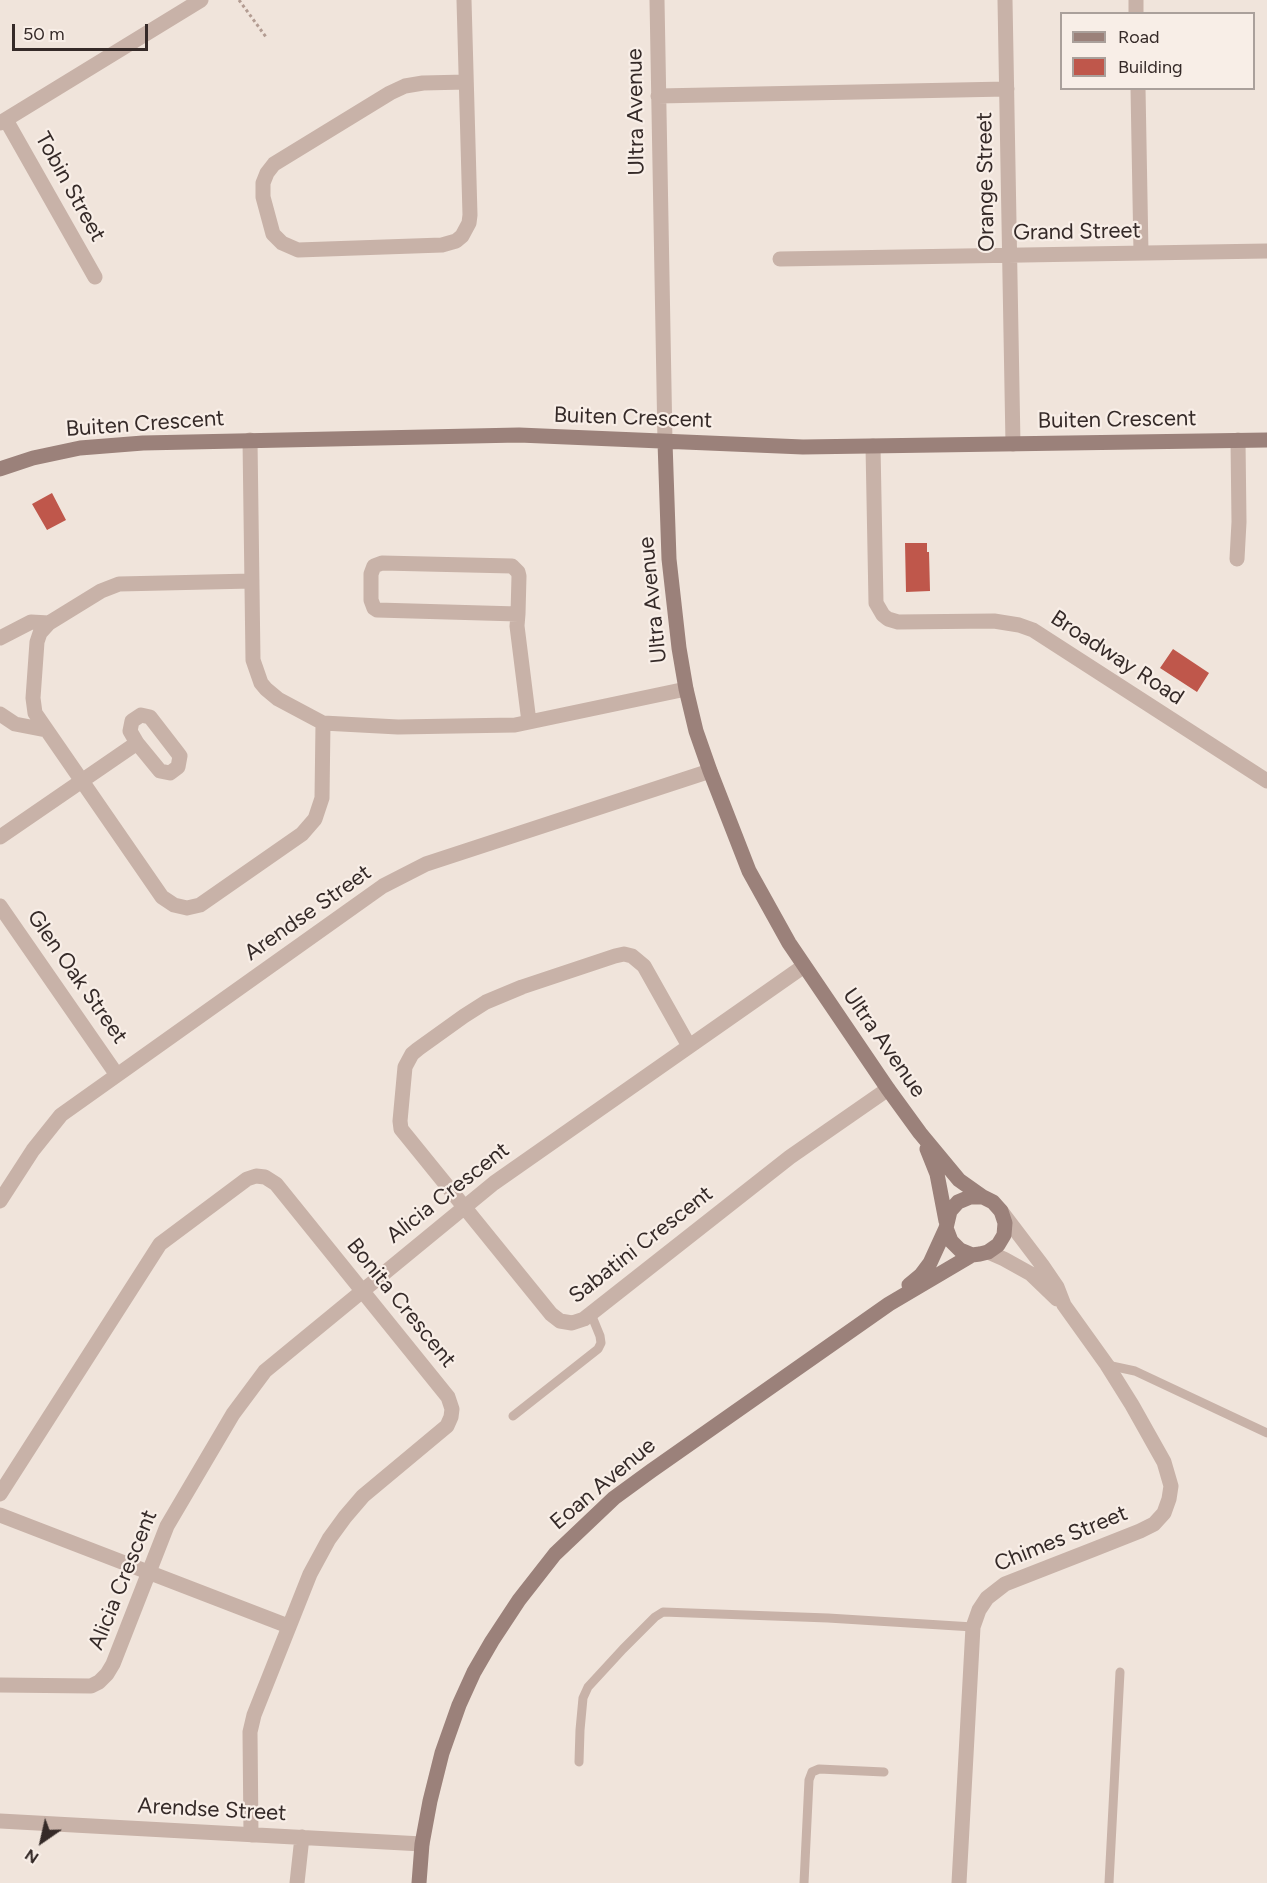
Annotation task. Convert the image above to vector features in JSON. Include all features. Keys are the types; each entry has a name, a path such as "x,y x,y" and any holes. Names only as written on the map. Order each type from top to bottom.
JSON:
{"street":[{"path":"3,121 201,0"},
{"path":"464,0 470,215 466,230 456,241 442,246 298,250 282,243 273,234 263,197 263,183 274,164 405,86 423,83 466,82"},
{"name":"Ultra Avenue","path":"657,0 669,559 677,638 696,731 749,871 775,919 804,966 920,1133 959,1180 983,1197"},
{"path":"1005,0 1007,89"},
{"name":"Orange Street","path":"658,96 1007,89 1013,444"},
{"path":"1138,90 1141,253"},
{"name":"Tobin Street","path":"3,121 95,277"},
{"name":"Grand Street","path":"780,259 1267,251"},
{"name":"Buiten Crescent","path":"0,469 33,458 80,448 143,443 250,440 519,435 803,447 1267,440"},
{"path":"250,440 253,660 257,675 272,694 323,723 398,727 515,725 686,689"},
{"path":"1236,559 1239,522 1238,440"},
{"name":"Broadway Road","path":"873,446 876,603 883,615 898,622 994,621 1033,630 1267,781"},
{"path":"518,614 377,610 371,600 372,570 382,563 512,566 519,576 518,614 517,626 529,722"},
{"path":"252,581 113,585 100,591 49,623 40,633 37,642 32,703 35,713 162,897 174,905 187,908 200,905 302,834 315,819 322,798 323,723"},
{"path":"0,638 31,622 49,623"},
{"path":"0,714 15,724 46,730"},
{"path":"0,837 137,743"},
{"name":"Arendse Street","path":"0,1201 33,1150 61,1115 401,875 426,864 710,771"},
{"name":"Glen Oak Street","path":"0,906 117,1075"},
{"name":"Sabatini Crescent","path":"689,1046 644,966 632,956 624,954 504,994 464,1016 418,1049 408,1060 403,1074 401,1130 555,1318 572,1323 579,1322 591,1314 790,1157 888,1089"},
{"name":"Alicia Crescent","path":"0,1685 91,1686 99,1682 113,1664 167,1526 233,1414 265,1371 494,1183 804,966"},
{"name":"Ultra Avenue","path":"920,1133 934,1164 947,1226"},
{"name":"Bonita Crescent","path":"0,1494 159,1245 247,1179 256,1176 265,1177 276,1184 448,1397 452,1408 447,1426 363,1496 329,1539 310,1574 254,1715 250,1732 251,1835"},
{"path":"970,1197 983,1197 993,1202 1001,1211 1005,1223 1004,1235 998,1245 988,1252 972,1255 960,1250 951,1241 947,1226 950,1211 958,1202 970,1197"},
{"name":"Chimes Street","path":"1001,1211 1057,1287 1064,1305"},
{"name":"Eoan Avenue","path":"889,1304 921,1275 930,1263 947,1226"},
{"name":"Chimes Street","path":"959,1883 973,1627 979,1610 987,1598 1005,1584 1154,1524 1164,1513 1171,1486 1164,1462 1132,1405 1107,1365 1064,1305 1031,1274 1004,1258 988,1252"},
{"name":"Eoan Avenue","path":"420,1883 422,1844 430,1801 442,1753 459,1705 474,1672 519,1600 555,1554 607,1505 641,1478 889,1304 972,1255"},
{"path":"0,1515 288,1626"},
{"name":"Arendse Street","path":"0,1821 422,1844"},
{"path":"297,1883 302,1837"}],"lane":[{"path":"513,1416 598,1349 601,1343 600,1336 591,1314"},
{"path":"1107,1365 1135,1371 1267,1433"},
{"path":"579,1762 583,1698 588,1688 623,1649 663,1612 973,1627"},
{"path":"1109,1883 1120,1672"},
{"path":"804,1883 809,1780 812,1772 819,1769 884,1772"}],"path":[{"path":"239,0 266,37"}],"building":[{"path":"52,493 66,520 47,530 32,504"},
{"path":"905,543 927,543 930,591 906,592"},
{"path":"1173,649 1209,673 1197,692 1160,668"}]}
